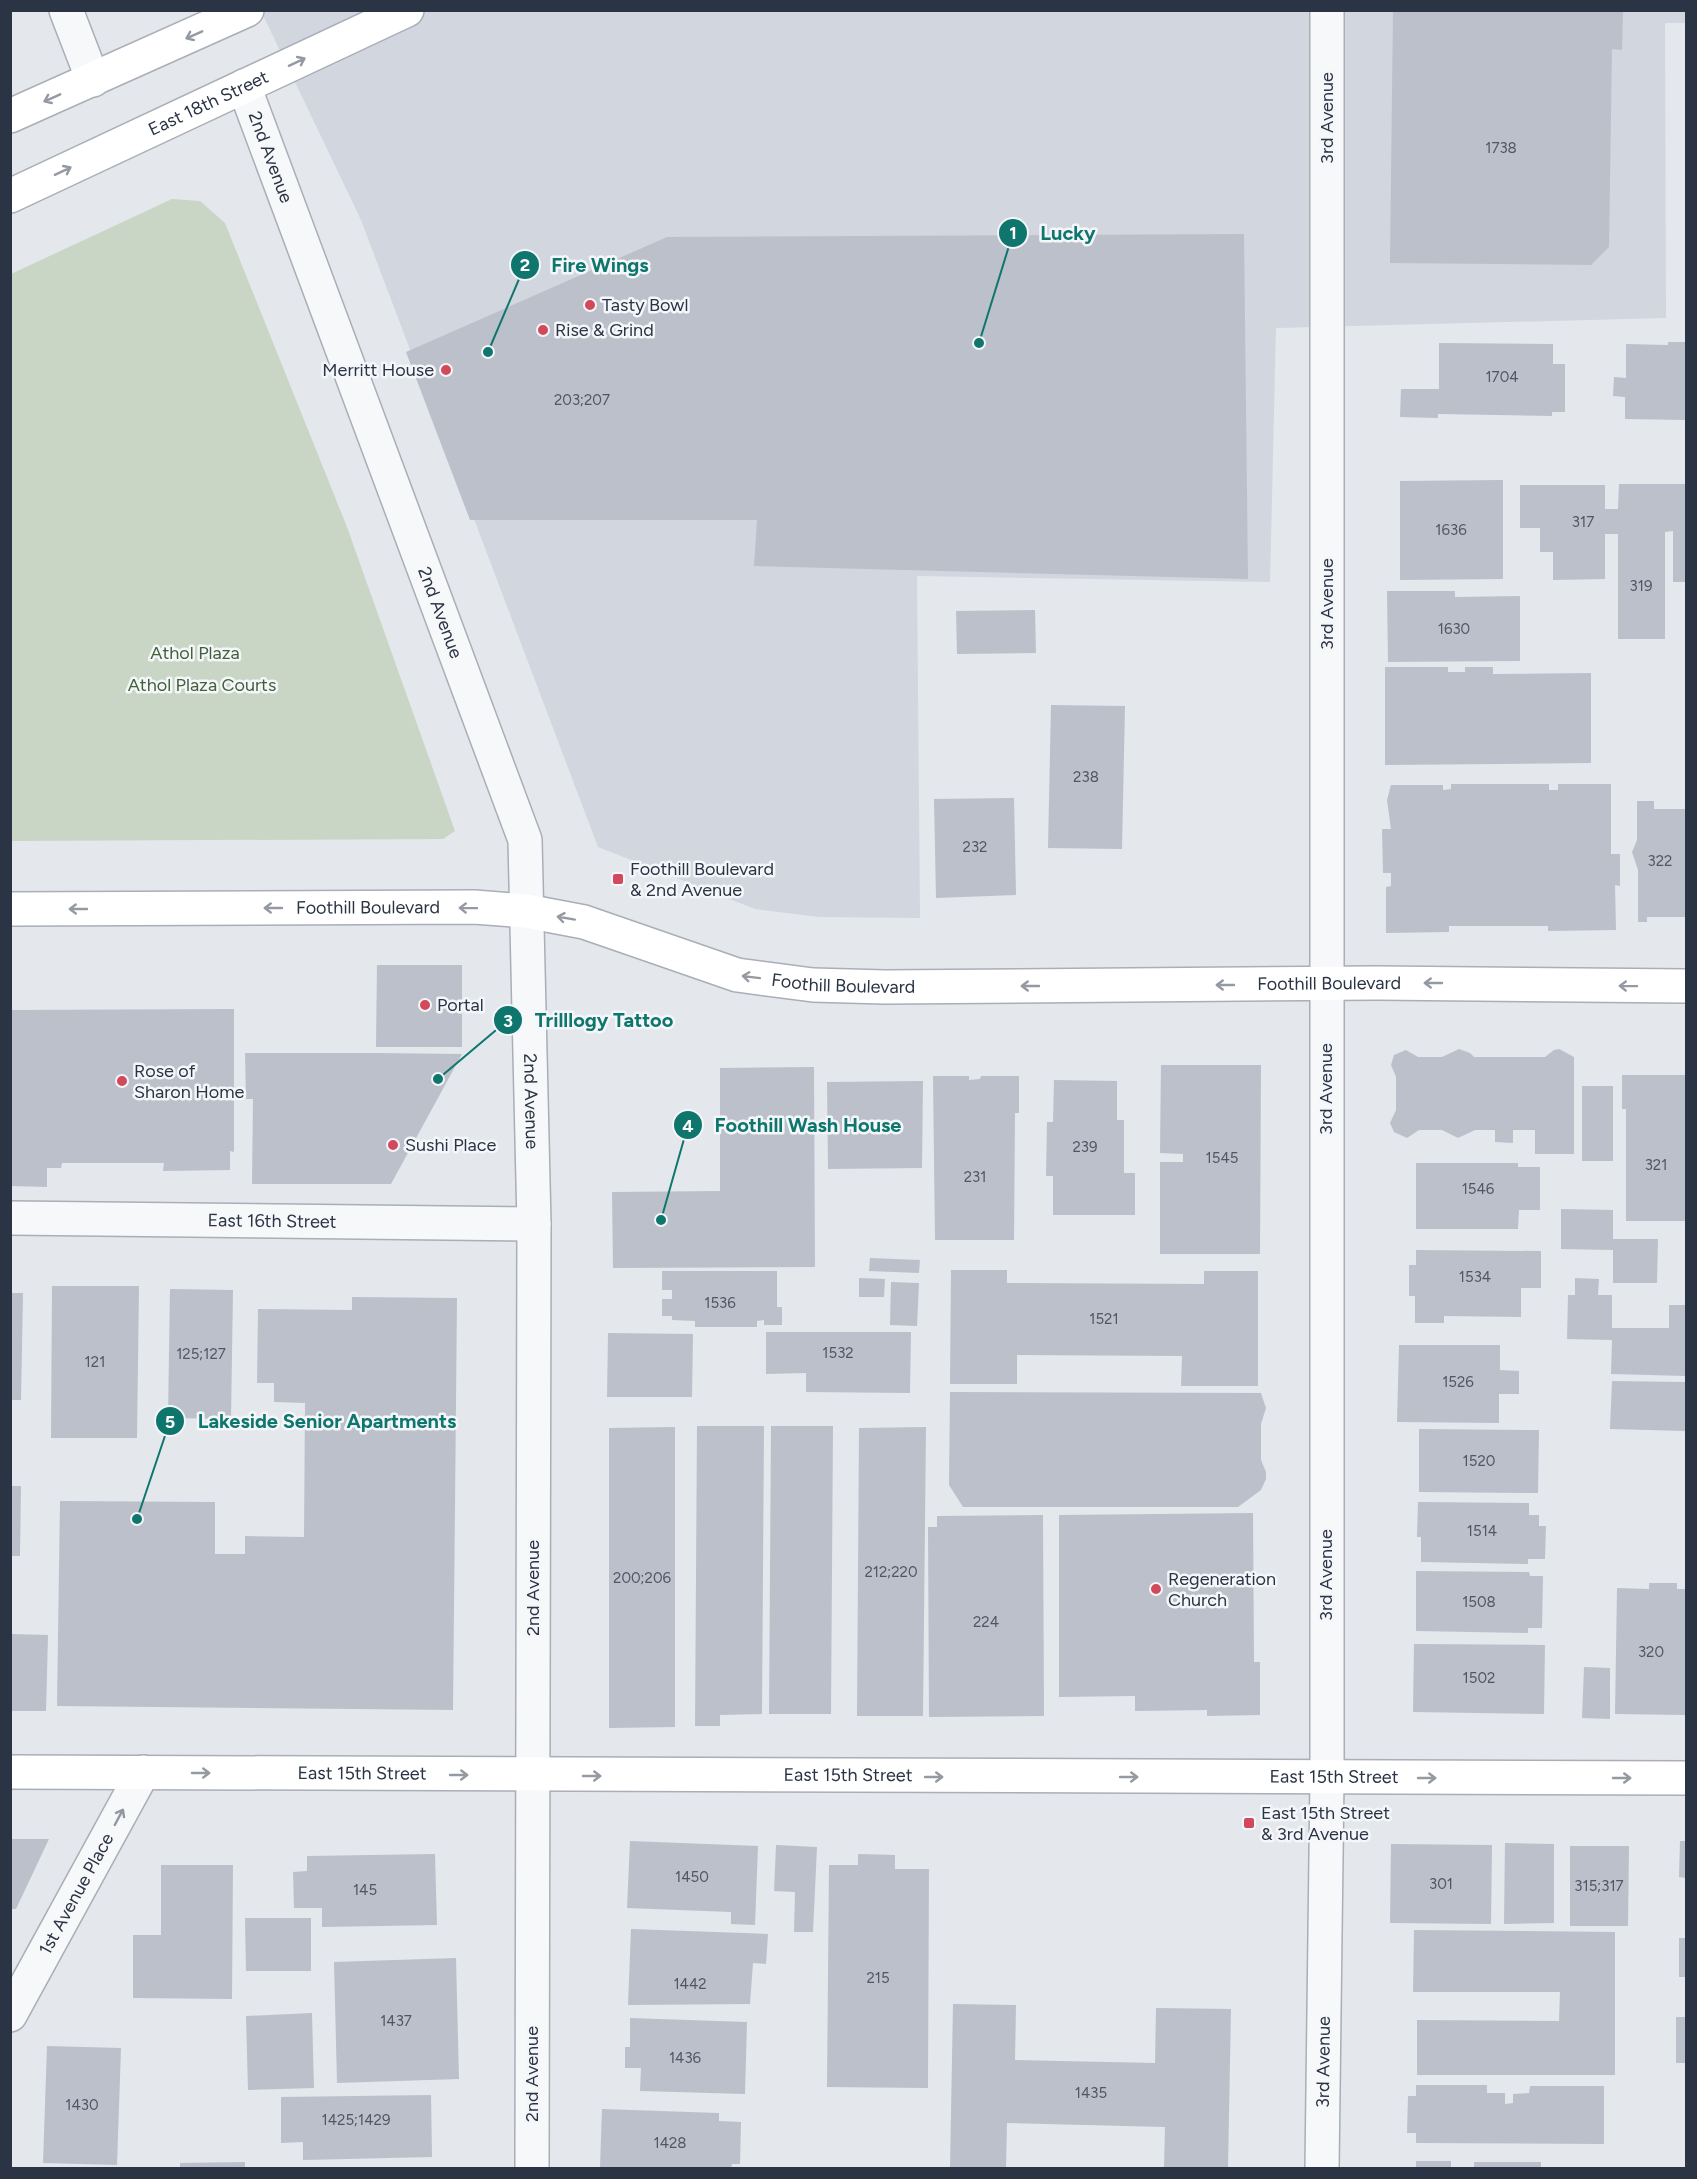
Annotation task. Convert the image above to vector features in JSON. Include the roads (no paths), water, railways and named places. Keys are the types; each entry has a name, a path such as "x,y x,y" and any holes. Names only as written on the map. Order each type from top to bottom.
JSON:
{"main road":[{"path":"10,116 247,10"},
{"name":"East 18th Street","path":"10,196 407,10"},
{"name":"Foothill Boulevard","path":"10,909 474,907 526,911 584,922 737,975 813,985 1686,986"},
{"name":"East 15th Street","path":"10,1772 1686,1778"}],"street":[{"path":"66,10 93,80"},
{"name":"3rd Avenue","path":"1322,2169 1327,1778 1325,984 1328,928 1327,10"},
{"name":"2nd Avenue","path":"244,86 525,840 534,1224 532,2169"},
{"name":"East 16th Street","path":"10,1218 534,1224"},
{"name":"1st Avenue Place","path":"10,2015 143,1772"}],"place":[{"name":"Tasty Bowl","path":"590,305"},
{"name":"Rise & Grind","path":"543,330"},
{"name":"Lucky","path":"979,343"},
{"name":"Fire Wings","path":"488,352"},
{"name":"Merritt House","path":"446,370"},
{"name":"Foothill Boulevard & 2nd Avenue","path":"618,879"},
{"name":"Portal","path":"425,1005"},
{"name":"Trilllogy Tattoo","path":"438,1079"},
{"name":"Rose of Sharon Home","path":"122,1081"},
{"name":"Sushi Place","path":"393,1145"},
{"name":"Foothill Wash House","path":"661,1220"},
{"name":"Lakeside Senior Apartments","path":"137,1519"},
{"name":"Regeneration Church","path":"1156,1589"},
{"name":"East 15th Street & 3rd Avenue","path":"1249,1823"}],"park label":[{"name":"Athol Plaza","path":"195,653"},
{"name":"Athol Plaza Courts","path":"202,685"}]}
